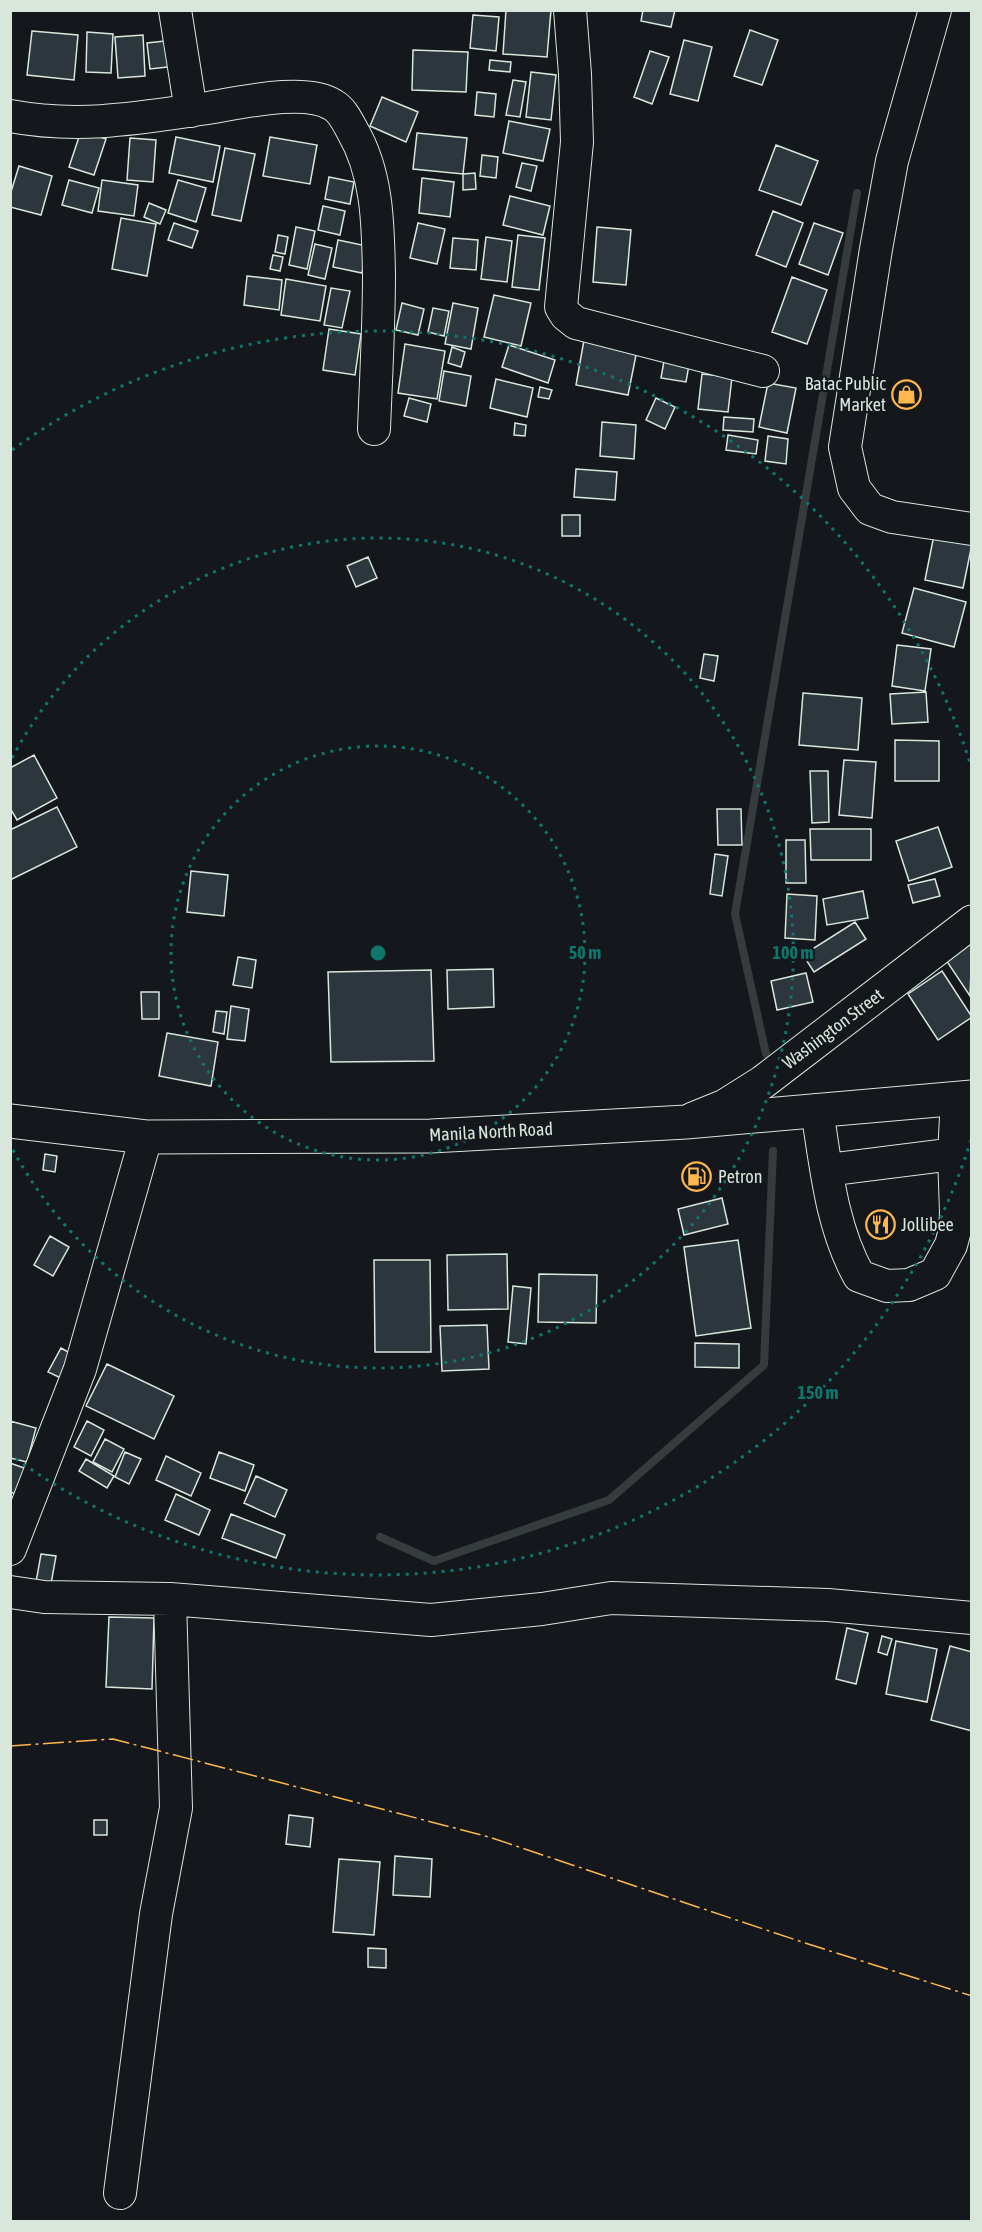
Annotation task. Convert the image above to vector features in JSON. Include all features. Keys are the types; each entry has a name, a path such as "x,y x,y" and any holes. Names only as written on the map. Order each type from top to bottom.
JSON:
{"main road":[{"name":"Washington Street","path":"686,1122 725,1106 763,1082 972,922"},
{"name":"Manila North Road","path":"10,1121 146,1137 431,1136 686,1122 964,1098"}],"street":[{"path":"175,10 191,111"},
{"path":"570,10 577,142 561,307 566,315 576,323 763,371"},
{"path":"934,10 892,161 845,447 854,488 870,509 892,517 972,529"},
{"path":"10,116 44,122 107,123 277,98 306,96 332,104 344,115 369,169 378,216 379,313 374,429"},
{"path":"817,1110 831,1196 846,1254 859,1276 887,1286 909,1285 935,1274 951,1245 956,1213 954,1154 964,1098"},
{"path":"10,1550 80,1369 146,1137"},
{"path":"827,1170 954,1154"},
{"path":"10,1592 44,1597 170,1599 431,1620 542,1609 611,1598 828,1605 972,1618"},
{"path":"120,2193 156,1914 176,1808 170,1599"}],"building":[{"path":"506,10 551,10 547,57 503,54"},
{"path":"643,10 675,10 671,27 641,21"},
{"path":"473,15 499,17 496,51 470,48"},
{"path":"750,30 778,40 762,85 734,76"},
{"path":"32,31 78,35 74,80 27,75"},
{"path":"87,32 113,34 111,73 86,72"},
{"path":"143,35 145,76 118,78 115,37"},
{"path":"174,40 176,66 150,69 147,43"},
{"path":"684,40 712,47 698,101 670,94"},
{"path":"413,50 468,52 466,92 412,90"},
{"path":"650,51 669,57 652,104 634,97"},
{"path":"490,60 511,62 510,72 489,70"},
{"path":"531,72 556,75 551,120 526,117"},
{"path":"513,80 526,82 520,117 506,115"},
{"path":"477,92 496,94 494,117 475,115"},
{"path":"382,97 418,112 406,142 370,126"},
{"path":"509,121 550,129 543,161 503,153"},
{"path":"81,131 106,139 94,175 69,167"},
{"path":"417,133 467,138 463,174 413,169"},
{"path":"176,137 220,146 213,182 169,173"},
{"path":"270,137 317,145 310,184 263,176"},
{"path":"130,138 156,140 153,182 127,180"},
{"path":"776,145 818,161 801,205 759,190"},
{"path":"225,148 255,154 241,221 212,215"},
{"path":"482,155 498,157 496,178 480,176"},
{"path":"522,163 537,166 531,191 516,187"},
{"path":"19,166 52,176 41,215 10,207 10,195"},
{"path":"475,173 476,189 463,190 463,174"},
{"path":"329,177 354,182 350,204 325,199"},
{"path":"422,178 454,182 450,217 419,213"},
{"path":"69,180 99,188 92,213 62,205"},
{"path":"102,180 138,185 134,216 98,211"},
{"path":"178,180 206,188 196,222 168,213"},
{"path":"510,196 550,206 543,235 503,225"},
{"path":"149,203 166,210 160,224 144,217"},
{"path":"323,206 345,211 340,235 318,230"},
{"path":"773,211 803,223 786,267 756,255"},
{"path":"121,218 156,224 147,276 112,269"},
{"path":"174,223 198,231 192,248 168,240"},
{"path":"418,223 445,229 437,264 410,258"},
{"path":"814,223 843,233 828,275 799,264"},
{"path":"296,227 315,231 307,269 289,265"},
{"path":"597,227 631,230 626,285 593,282"},
{"path":"278,235 288,237 285,254 275,252"},
{"path":"518,235 545,238 539,290 512,287"},
{"path":"486,237 512,241 507,282 481,279"},
{"path":"453,238 478,240 476,270 450,268"},
{"path":"338,240 367,246 362,273 333,267"},
{"path":"315,244 332,248 325,279 308,275"},
{"path":"273,255 283,257 280,271 270,269"},
{"path":"247,276 282,280 279,310 244,305"},
{"path":"792,277 827,290 807,344 772,332"},
{"path":"286,279 326,286 320,321 281,315"},
{"path":"331,288 350,291 342,328 324,325"},
{"path":"494,295 531,303 521,346 484,337"},
{"path":"402,303 424,309 418,335 396,330"},
{"path":"453,303 478,308 471,349 445,344"},
{"path":"433,308 449,311 444,336 428,332"},
{"path":"329,329 361,334 355,375 323,370"},
{"path":"584,340 637,350 628,395 576,385"},
{"path":"405,344 445,351 437,399 398,393"},
{"path":"509,345 555,360 548,383 502,367"},
{"path":"452,347 465,352 461,367 448,363"},
{"path":"665,355 690,359 686,382 661,378"},
{"path":"444,371 471,376 466,406 439,401"},
{"path":"702,374 732,377 728,412 698,409"},
{"path":"496,379 533,388 527,417 490,408"},
{"path":"768,383 796,388 787,433 759,427"},
{"path":"540,387 552,390 549,399 538,397"},
{"path":"409,398 431,404 427,422 404,416"},
{"path":"656,398 675,407 665,429 646,420"},
{"path":"724,417 754,419 753,432 723,430"},
{"path":"602,422 636,425 634,459 600,456"},
{"path":"515,423 526,425 525,436 514,435"},
{"path":"728,435 758,440 756,454 726,450"},
{"path":"768,436 788,439 786,464 765,461"},
{"path":"576,469 617,472 615,500 574,497"},
{"path":"562,515 580,515 580,536 562,536"},
{"path":"934,535 972,544 963,588 925,580"},
{"path":"368,557 377,578 356,587 347,566"},
{"path":"914,588 966,602 954,647 902,633"},
{"path":"897,645 931,649 925,691 892,686"},
{"path":"704,654 718,656 714,681 700,678"},
{"path":"926,692 928,722 892,724 890,694"},
{"path":"803,693 862,698 858,750 799,745"},
{"path":"895,740 939,741 939,781 895,781"},
{"path":"34,755 57,798 17,820 10,808 10,768"},
{"path":"844,760 876,762 872,818 839,815"},
{"path":"810,771 828,771 829,822 812,823"},
{"path":"57,807 77,847 10,880 10,830"},
{"path":"717,809 741,809 742,845 718,845"},
{"path":"938,827 952,867 909,881 896,841"},
{"path":"810,829 871,829 871,860 811,860"},
{"path":"786,840 805,840 806,883 786,883"},
{"path":"715,854 728,856 722,896 710,894"},
{"path":"191,871 228,875 224,916 187,912"},
{"path":"935,879 940,896 913,903 908,885"},
{"path":"863,891 868,918 827,925 823,899"},
{"path":"787,894 817,896 815,940 785,938"},
{"path":"855,922 866,939 814,972 803,955"},
{"path":"966,937 972,945 970,996 942,954"},
{"path":"238,957 256,960 252,988 233,985"},
{"path":"493,969 494,1007 448,1009 447,970"},
{"path":"431,970 434,1061 331,1062 328,972"},
{"path":"942,971 972,1017 938,1040 908,994"},
{"path":"806,973 813,1002 777,1010 771,981"},
{"path":"141,992 159,992 159,1019 142,1019"},
{"path":"231,1006 249,1009 245,1041 227,1039"},
{"path":"216,1011 227,1012 224,1034 213,1032"},
{"path":"167,1033 218,1042 211,1086 159,1076"},
{"path":"45,1154 57,1156 55,1172 43,1170"},
{"path":"722,1198 728,1224 684,1235 678,1209"},
{"path":"50,1236 69,1247 53,1276 34,1265"},
{"path":"738,1240 751,1328 696,1336 684,1247"},
{"path":"507,1254 508,1309 448,1310 447,1255"},
{"path":"374,1260 430,1260 431,1352 375,1352"},
{"path":"539,1274 597,1275 596,1323 538,1322"},
{"path":"513,1286 531,1288 526,1344 508,1342"},
{"path":"487,1325 489,1369 442,1371 440,1326"},
{"path":"695,1343 739,1344 739,1368 695,1367"},
{"path":"61,1348 77,1357 65,1380 48,1372"},
{"path":"107,1364 174,1396 154,1439 86,1406"},
{"path":"10,1421 36,1428 27,1462 10,1458"},
{"path":"87,1421 104,1430 91,1456 74,1447"},
{"path":"105,1439 124,1449 112,1472 93,1462"},
{"path":"125,1452 141,1459 129,1484 115,1477"},
{"path":"219,1452 254,1465 245,1491 210,1478"},
{"path":"166,1456 201,1473 191,1496 156,1480"},
{"path":"86,1459 114,1476 107,1488 79,1471"},
{"path":"10,1463 27,1469 19,1495 10,1492"},
{"path":"256,1476 287,1490 275,1517 244,1503"},
{"path":"176,1494 210,1510 199,1535 165,1520"},
{"path":"231,1514 285,1535 276,1558 222,1538"},
{"path":"41,1554 56,1556 51,1584 36,1582"},
{"path":"109,1617 154,1618 152,1689 106,1687"},
{"path":"847,1628 868,1633 856,1684 836,1679"},
{"path":"882,1636 892,1639 887,1655 878,1652"},
{"path":"896,1641 937,1649 927,1702 886,1694"},
{"path":"950,1646 972,1652 972,1731 931,1720"},
{"path":"289,1815 313,1818 310,1847 286,1844"},
{"path":"94,1820 107,1820 107,1835 94,1835"},
{"path":"395,1856 432,1859 430,1897 393,1895"},
{"path":"339,1859 380,1862 374,1935 333,1932"},
{"path":"368,1948 386,1949 386,1968 368,1967"}],"waterway":[{"path":"766,1054 735,914 857,193"},
{"path":"380,1537 434,1561 609,1500 764,1365 773,1151"}],"power":[{"path":"10,1746 113,1739 489,1837 805,1943 972,1996"}],"place":[{"name":"Batac Public Market","path":"907,394"},
{"name":"Petron","path":"697,1177"},
{"name":"Jollibee","path":"880,1225"}]}
